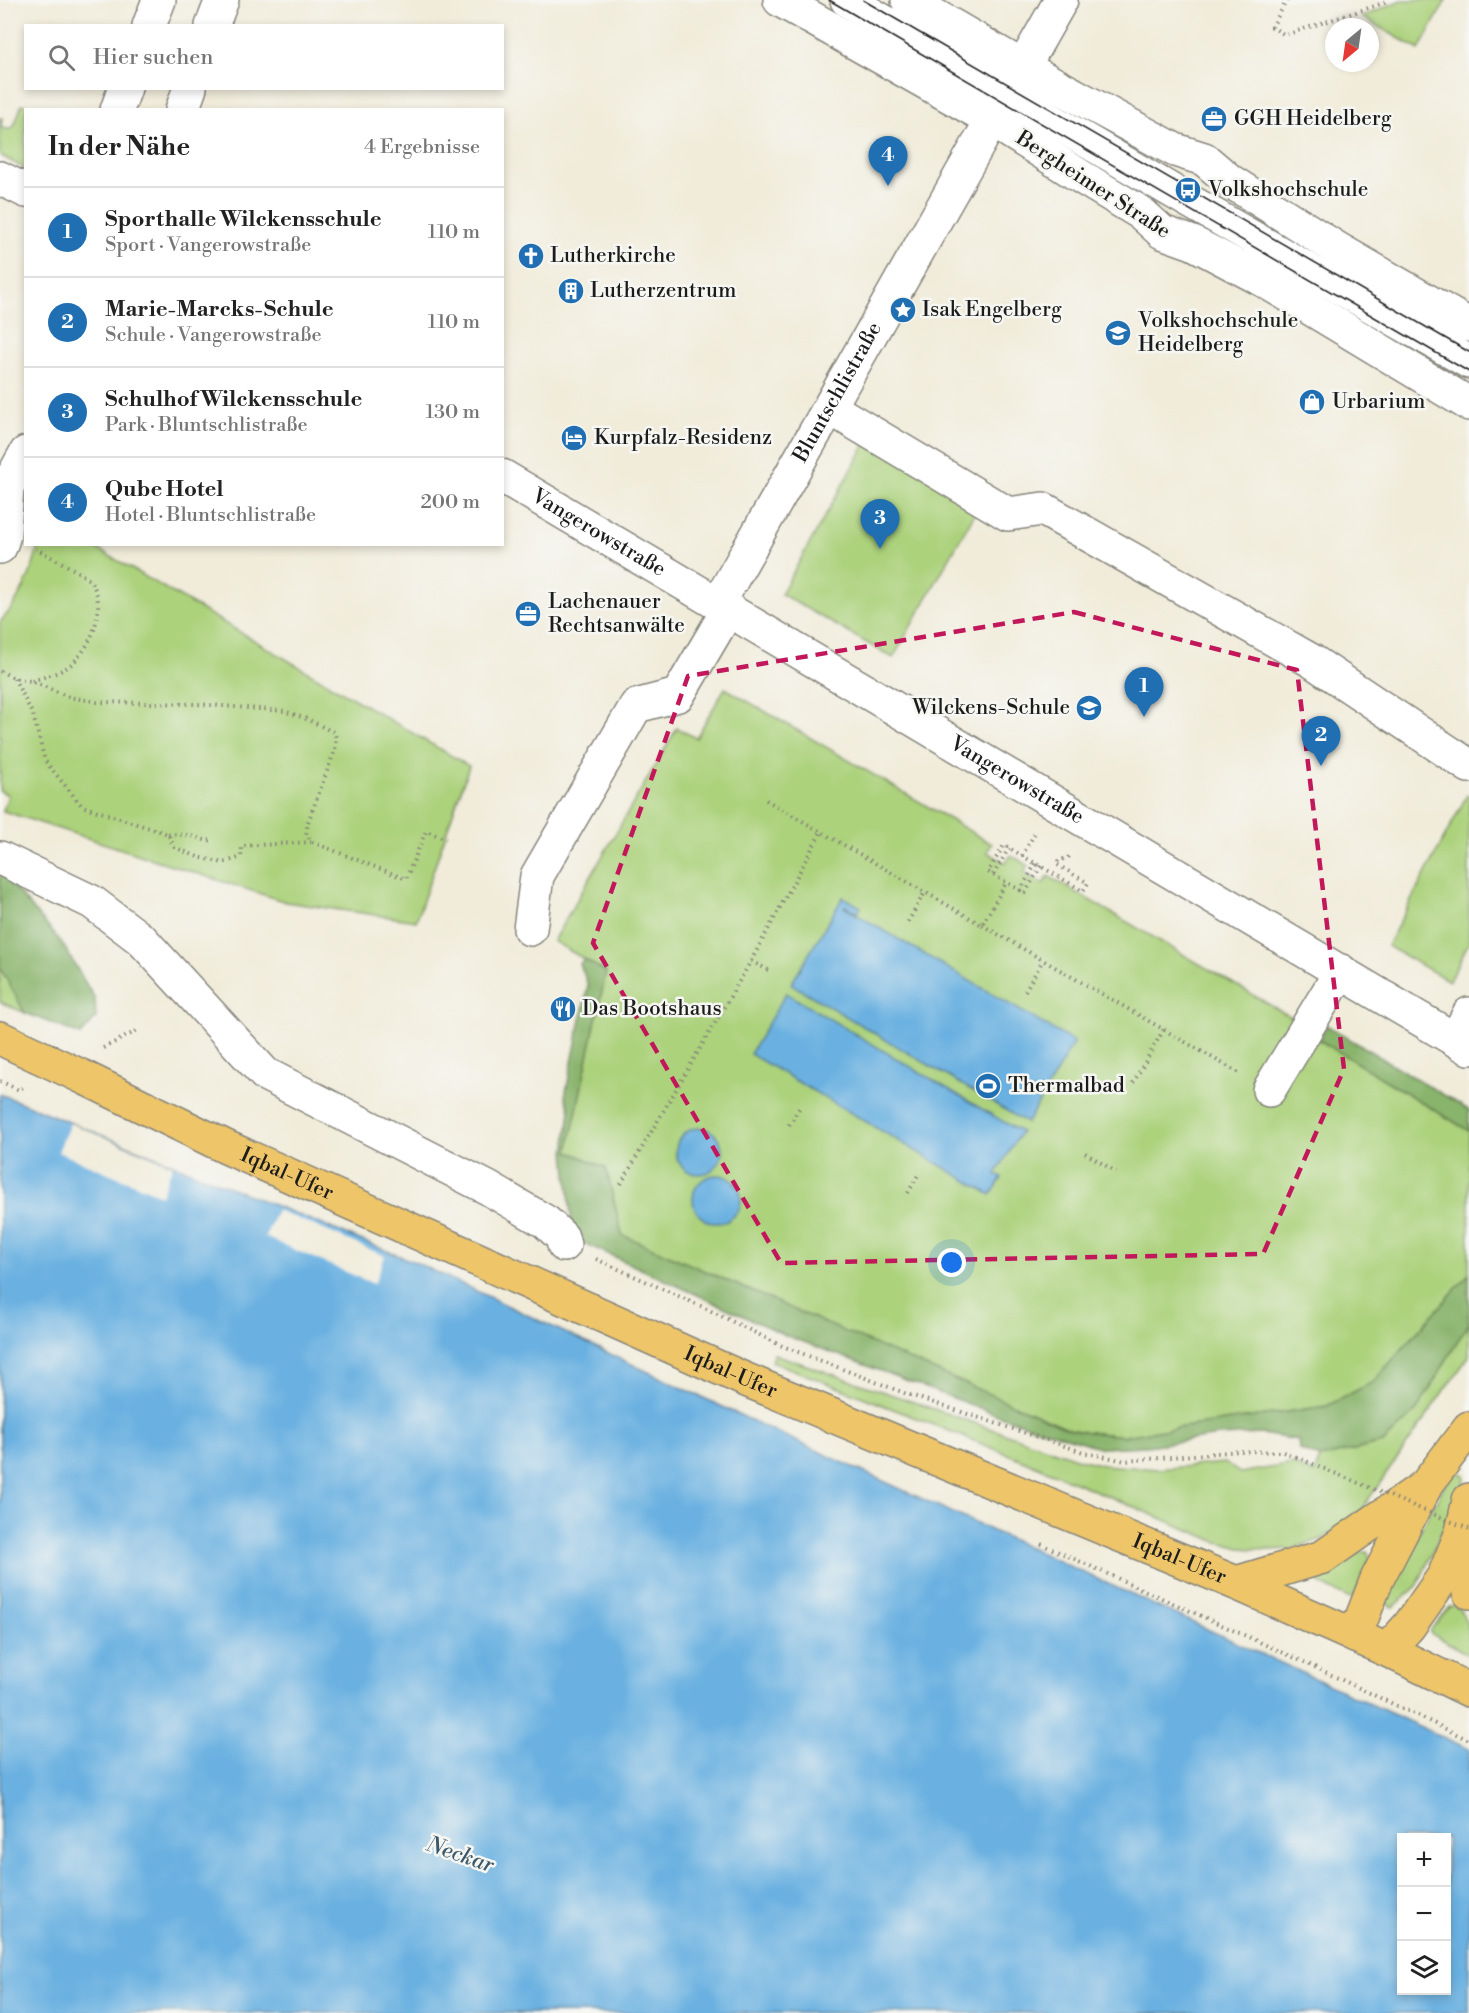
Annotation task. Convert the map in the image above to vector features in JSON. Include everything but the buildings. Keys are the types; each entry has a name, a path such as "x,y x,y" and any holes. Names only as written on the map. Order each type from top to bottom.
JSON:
{"main road":[{"name":"Iqbal-Ufer","path":"0,1038 226,1147 744,1379 1236,1583 1387,1650 1469,1690"},
{"path":"1355,1636 1377,1579 1426,1485 1469,1428"},
{"path":"1236,1583 1323,1557 1426,1485"},
{"path":"1469,1500 1465,1531 1469,1592"},
{"path":"1387,1650 1409,1626 1444,1576 1465,1531"}],"street":[{"path":"150,24 159,0"},
{"path":"213,24 222,0"},
{"name":"Bergheimer Straße","path":"780,0 992,120 1141,213 1162,232 1193,243 1265,281 1469,404"},
{"path":"847,0 1469,362"},
{"path":"908,0 1023,67 1175,150 1204,159 1230,181 1336,248 1469,325"},
{"path":"1023,67 1061,0"},
{"path":"118,108 124,90"},
{"path":"183,108 189,90"},
{"name":"Bluntschlistraße","path":"530,929 537,876 636,706 678,695 830,408 992,120"},
{"path":"0,178 24,190"},
{"path":"830,408 1008,514 1043,509 1053,514 1312,661 1469,766"},
{"path":"2,541 3,492 24,456"},
{"name":"Vangerowstraße","path":"504,477 1341,971 1464,1033"},
{"path":"0,858 92,902 142,940 265,1074 488,1188 546,1222 562,1237 564,1245"},
{"path":"1269,1090 1341,971"}],"path":[{"path":"1287,0 1272,27 1285,35 1389,0"},
{"path":"2,541 37,550 90,580 96,591 98,610 96,627 87,645 67,668 31,681"},
{"path":"0,671 69,697 97,702 198,704 284,711 324,726 335,733 335,750 308,822 306,834 312,842"},
{"path":"14,678 33,715 45,761 82,806 168,834 188,835 208,842 214,839"},
{"path":"766,800 1269,1090"},
{"path":"1041,866 1024,893 993,875 1009,848 1036,863 1083,891 1088,883 1056,864 1059,860 1068,858 1089,822"},
{"path":"168,834 174,846 198,857 223,863 241,857 242,846 312,842 406,879 426,831 446,839"},
{"path":"621,1185 751,961 821,832"},
{"path":"1022,856 1030,841"},
{"path":"1020,891 1036,863"},
{"path":"982,925 1006,883"},
{"path":"908,922 925,892"},
{"path":"1025,991 1043,960"},
{"path":"751,961 770,971"},
{"path":"1133,1083 1164,1029"},
{"path":"789,1125 800,1107"},
{"path":"1085,1154 1116,1172"},
{"path":"908,1193 918,1175"},
{"path":"564,1245 703,1307 780,1345 907,1394 1083,1452 1125,1461 1240,1451 1283,1452 1465,1531"}],"highlighted area":[{"path":"1074,612 1297,670 1344,1069 1263,1254 781,1263 593,943 688,676"}],"green space":[{"path":"1401,0 1446,0 1419,50 1379,27 1379,18 1362,17"},
{"path":"22,104 34,108 24,108 24,168 0,155 0,118 2,118 1,127 10,129 14,126"},
{"path":"868,440 980,504 893,658 781,594"},
{"path":"38,546 93,546 469,766 416,921 286,902 3,811 8,795 0,791 0,622 25,586"},
{"name":"Thermalbad","path":"725,688 992,844 987,852 1006,863 1011,855 1028,865 1024,873 1043,884 1048,876 1296,1020 1319,1040 1469,1131 1469,1274 1373,1382 1327,1406 1123,1436 1072,1430 622,1235 606,1168 568,1151 606,972 553,941 677,728 696,738"},
{"path":"1467,795 1469,796 1469,942 1449,981 1387,946"},
{"path":"0,871 62,943 95,999 96,1018 81,1035 25,1013 0,967"},
{"path":"584,959 606,972 568,1151 606,1168 622,1235 1072,1430 1123,1436 1327,1406 1373,1382 1469,1274 1469,1322 1417,1410 1383,1443 1320,1458 1299,1450 1298,1440 1262,1434 1219,1436 1147,1446 1102,1448 1014,1421 785,1335 573,1238 565,1152 570,1110 565,1096 588,985 580,964"},
{"path":"0,967 25,1013 0,1002"},
{"path":"1326,1025 1469,1110 1469,1131 1319,1040"},
{"path":"1469,1322 1469,1356 1359,1513 1322,1539 1291,1549 1240,1548 1215,1541 1015,1457 771,1361 774,1354 1079,1459 1103,1465 1158,1469 1225,1463 1240,1473 1293,1464 1314,1474 1320,1458 1383,1443 1417,1410"},
{"path":"1456,1471 1464,1475 1465,1481 1417,1586 1394,1607 1389,1605 1386,1602 1386,1595 1451,1473"},
{"path":"1360,1552 1368,1552 1370,1559 1353,1598 1348,1598 1320,1584 1318,1578 1322,1573"},
{"path":"1455,1605 1466,1621 1469,1655 1430,1633 1449,1607"}],"water":[{"path":"843,897 861,907 858,913 844,907 1074,1042 1027,1123 791,984"},
{"path":"786,993 1021,1132 996,1174 1002,1178 991,1195 750,1054"},
{"name":"Neckar","path":"0,1094 417,1263 774,1431 1469,1749 1469,2013 0,2013"},
{"path":"704,1128 716,1134 721,1142 721,1160 716,1168 708,1173 694,1174 686,1171 679,1164 676,1146 679,1138 686,1131"},
{"path":"717,1175 734,1182 741,1199 734,1216 717,1223 700,1216 693,1199 700,1182"}],"pier":[{"path":"70,1123 173,1165 161,1195 58,1152"},
{"path":"277,1210 385,1256 374,1284 265,1237"}],"tram line":[{"path":"829,0 1469,372"},
{"path":"863,0 1469,352"}],"place":[{"name":"GGH Heidelberg","path":"1214,119"},
{"name":"Qube Hotel","path":"888,186"},
{"name":"Volkshochschule","path":"1188,190"},
{"name":"Lutherkirche","path":"531,256"},
{"name":"Lutherzentrum","path":"571,291"},
{"name":"Isak Engelberg","path":"903,310"},
{"name":"Volkshochschule Heidelberg","path":"1118,333"},
{"name":"Urbarium","path":"1312,402"},
{"name":"Kurpfalz-Residenz","path":"574,438"},
{"name":"Schulhof Wilckensschule","path":"880,549"},
{"name":"Lachenauer Rechtsanwälte","path":"528,614"},
{"name":"Wilckens-Schule","path":"1089,708"},
{"name":"Sporthalle Wilckensschule","path":"1144,717"},
{"name":"Marie-Marcks-Schule","path":"1321,766"},
{"name":"Das Bootshaus","path":"563,1009"},
{"name":"Thermalbad","path":"988,1086"}]}
